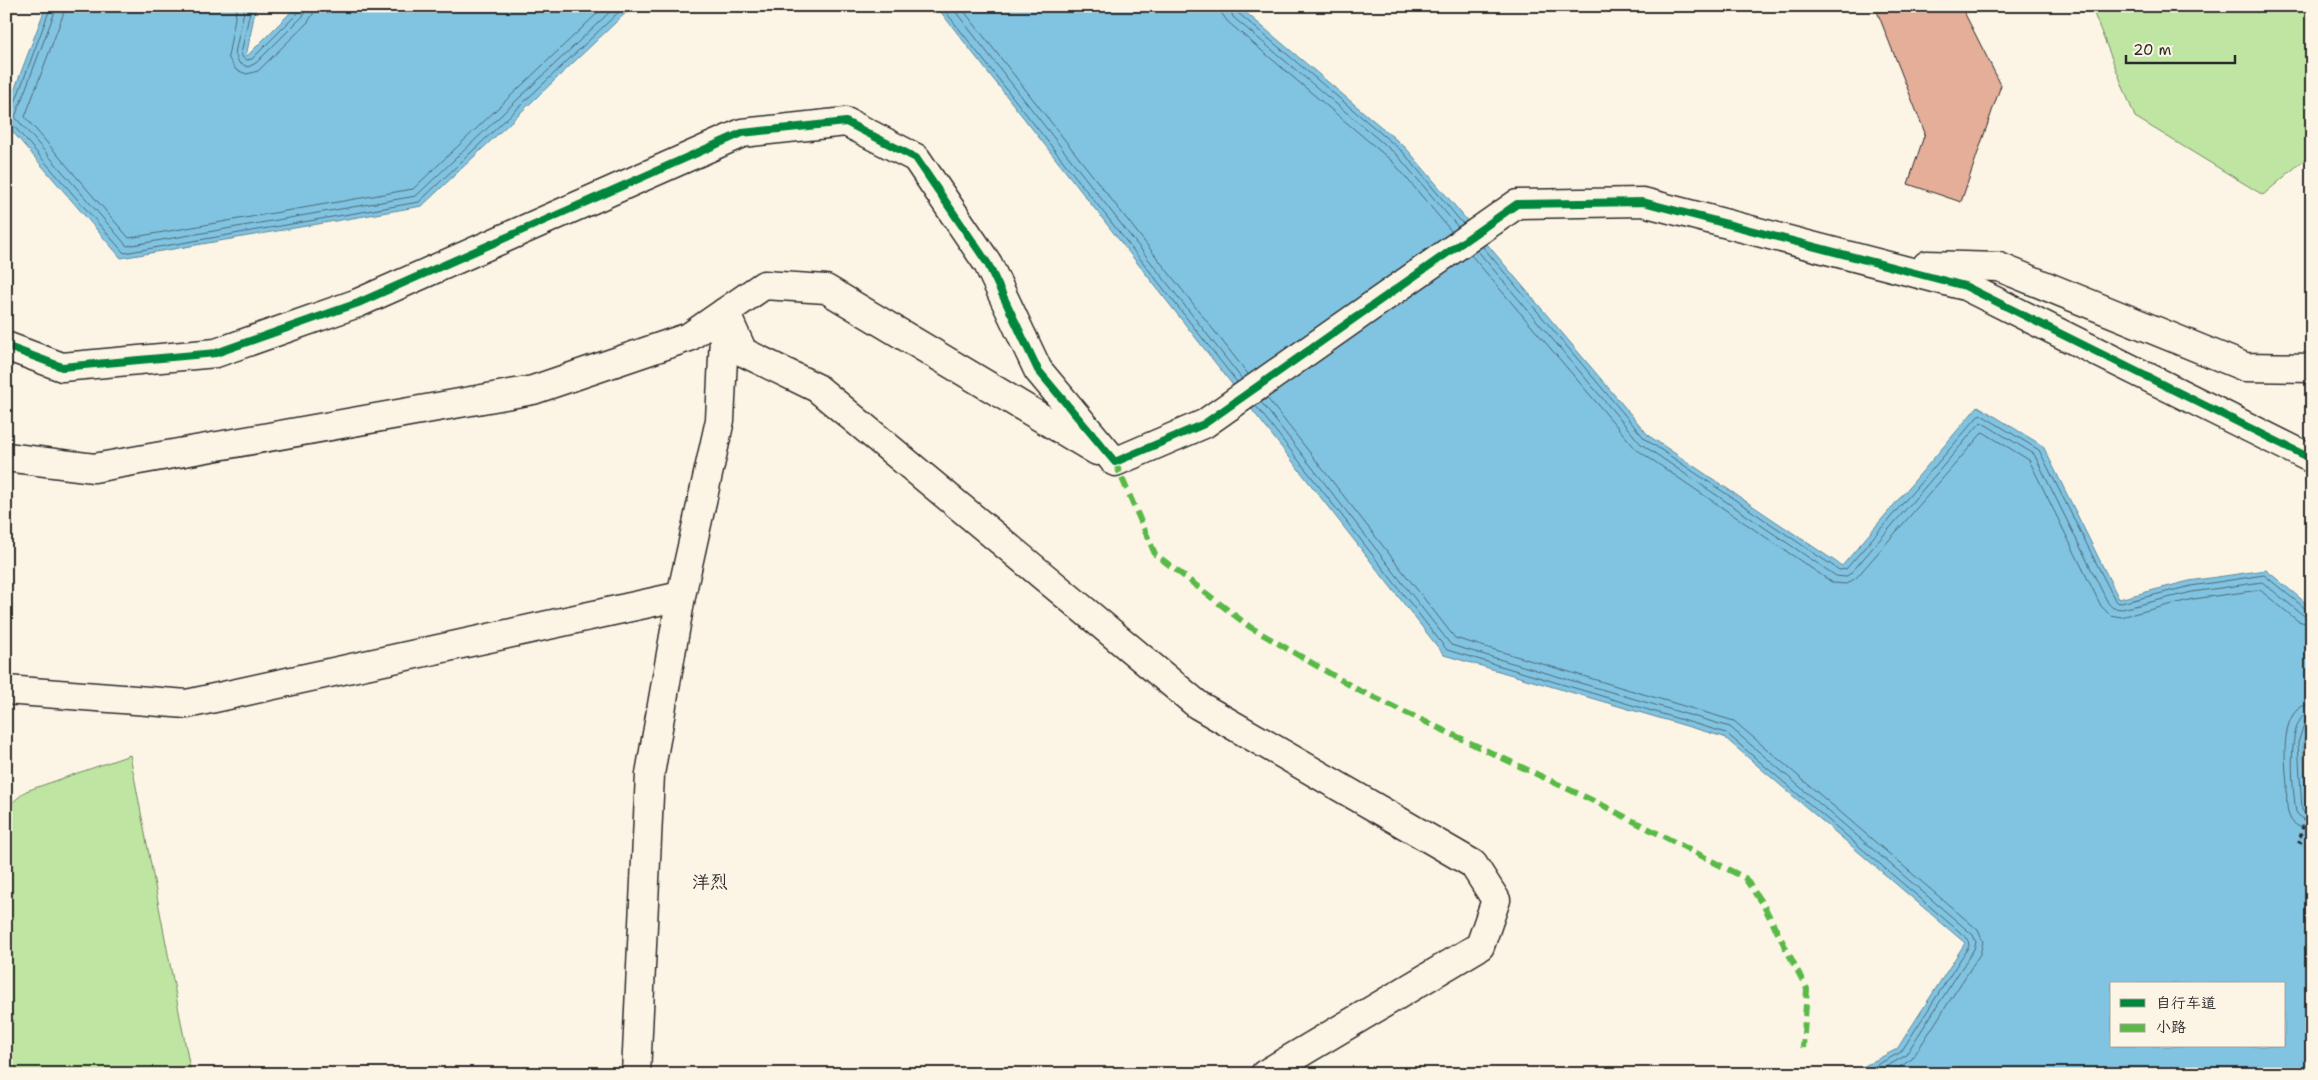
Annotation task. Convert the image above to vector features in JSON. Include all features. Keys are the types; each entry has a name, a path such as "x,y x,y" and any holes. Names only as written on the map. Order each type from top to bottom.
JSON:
{"street":[{"path":"6,346 62,368 216,353 358,303 742,132 846,122 916,158 988,264 1038,370 1115,462"},
{"path":"1115,462 1204,424 1517,204 1643,202 1965,286 2312,459"},
{"path":"1881,264 1999,267 2245,367 2312,368"},
{"path":"6,458 94,468 533,390 689,337 764,285 826,289 1115,462"},
{"path":"636,1074 650,774 681,596 720,420 725,312"},
{"path":"725,312 743,352 817,388 1198,705 1473,864 1496,900 1480,946 1265,1074"},
{"path":"6,690 187,704 681,596"}],"path":[{"path":"2307,810 2299,842 2312,846"}],"green space":[{"path":"2091,6 2312,6 2312,153 2263,195 2135,117"},
{"path":"130,755 191,1074 6,1074 6,808 26,791"}],"water":[{"path":"46,6 256,6 246,57 297,6 633,6 422,206 121,258 6,124 6,112"},
{"path":"917,6 1238,6 1406,148 1649,436 1842,566 1978,406 2043,446 2119,599 2189,581 2266,570 2312,608 2312,716 2303,743 2307,809 2312,810 2312,1074 1849,1074 1897,1049 1965,943 1724,737 1444,655 940,11"}],"building":[{"path":"1875,6 1961,6 2001,85 1961,202 1908,184 1925,133"}],"marked path":[{"path":"1115,462 1155,554 1250,627 1360,691 1600,804 1745,878 1765,908 1807,989 1803,1048"},
{"path":"2307,810 2312,807"}],"cycle path":[{"path":"6,346 62,367 216,353 358,303 742,133 846,122 916,158 988,264 1038,370 1115,462 1204,424 1517,204 1643,202 1965,286 2312,459"}],"district":[{"name":"洋烈","path":"710,882"}]}
